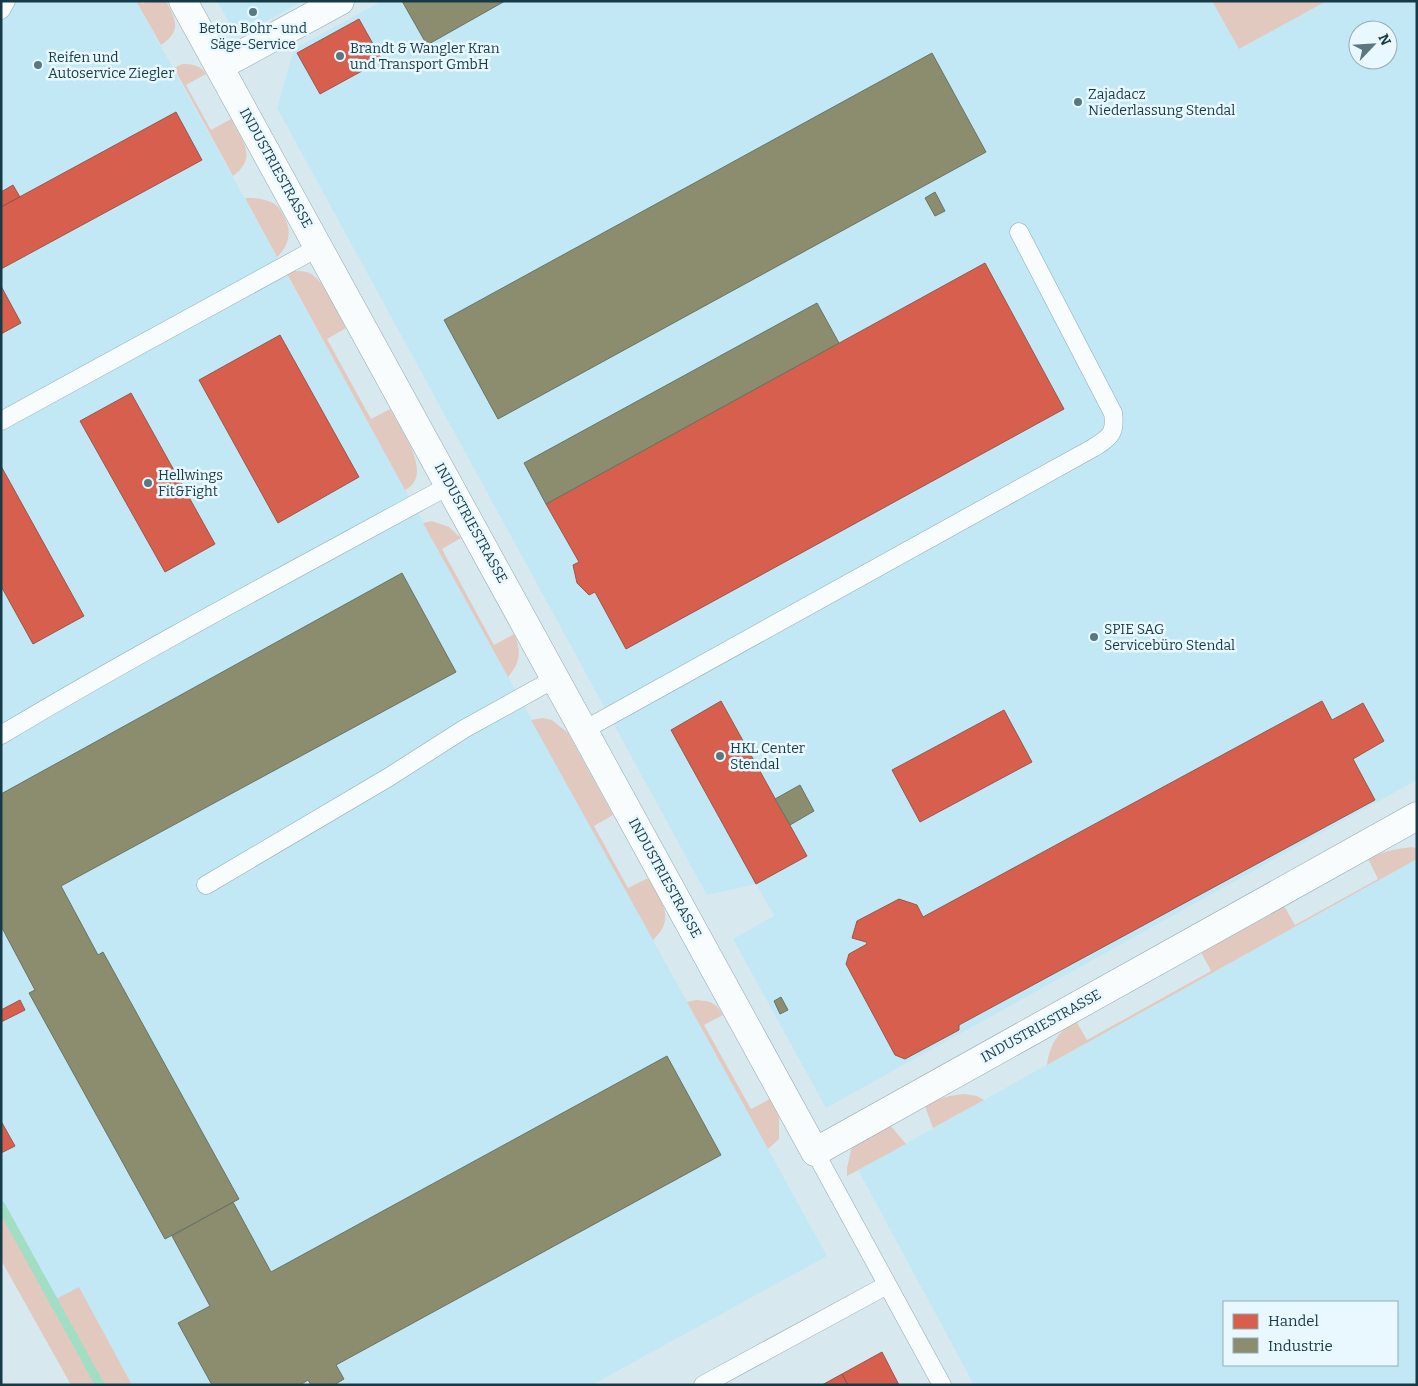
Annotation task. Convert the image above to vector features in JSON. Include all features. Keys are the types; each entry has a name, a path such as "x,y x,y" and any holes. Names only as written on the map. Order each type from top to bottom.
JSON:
{"street":[{"name":"INDUSTRIESTRASSE","path":"183,1 815,1152 1417,816"},
{"path":"220,66 340,1"}],"lane":[{"path":"1,10 6,1"},
{"path":"584,730 1093,448 1111,436 1115,426 1114,413 1019,232"},
{"path":"1,421 319,247"},
{"path":"1,735 104,674 309,560 450,485"},
{"path":"206,885 389,777 464,729 556,678"},
{"path":"815,1152 942,1385"},
{"path":"703,1385 887,1286"}],"shaded area":[{"path":"1,1 136,1 827,1256 592,1385 132,1385 79,1288 56,1299 1,1200"},
{"path":"136,1 141,1 142,4 147,1 166,1 175,25 172,35 161,45"},
{"name":"Beton Bohr- und Säge-Service","path":"217,1 303,1 261,24 248,27 229,22"},
{"path":"382,1 1212,1 1239,49 1327,1 1417,1 1417,780 826,1108 733,939 774,916 756,884 707,895 277,108 294,49"},
{"path":"1212,1 1327,1 1239,49"},
{"path":"182,64 196,66 206,74 186,85 211,130 231,119 243,142 247,156 241,169 233,176 174,68"},
{"path":"245,198 261,199 276,205 285,218 289,234 287,244 277,257"},
{"path":"295,271 307,272 314,276 328,293 336,308 346,328 327,339 371,419 390,409 405,435 414,455 417,474 410,487 405,490 287,274"},
{"path":"432,521 449,527 461,538 442,549 494,645 514,634 517,640 519,651 517,662 508,677 423,523"},
{"path":"543,718 552,720 568,733 613,815 594,826 628,888 648,878 662,902 665,917 664,924 653,940 531,720"},
{"path":"1413,847 1417,849 1417,859 1047,1065 1050,1051 1056,1039 1064,1029 1076,1021 1087,1040 1211,971 1201,952 1284,906 1295,925 1378,879 1368,859 1390,851"},
{"path":"1417,859 1417,1385 974,1385 858,1170"},
{"path":"696,1000 712,1003 718,1007 723,1015 704,1025 751,1109 770,1099 779,1117 779,1139 768,1149 687,1002"},
{"path":"965,1094 977,1096 984,1100 933,1128 925,1106 944,1097"},
{"path":"890,1125 906,1144 847,1176 852,1146"},
{"path":"1,1200 56,1299 79,1287 132,1385 71,1385 1,1260"}],"building: Handel":[{"name":"Brandt & Wangler Kran und Transport GmbH","path":"359,19 382,60 320,94 297,53"},
{"path":"176,112 202,160 1,269 1,207"},
{"path":"13,185 20,197 1,207 1,192"},
{"path":"985,263 1064,409 626,649 595,592 589,595 577,583 573,565 579,562 546,504"},
{"path":"1,286 21,323 1,334"},
{"path":"280,335 359,477 278,523 199,380"},
{"name":"Hellwings Fit&Fight","path":"131,393 215,544 165,572 80,421"},
{"path":"1,466 84,616 33,644 1,586"},
{"path":"721,701 807,856 756,884 671,730"},
{"path":"1322,701 1332,720 1363,703 1384,741 1353,759 1375,800 959,1025 959,1030 905,1059 895,1055 846,964 849,954 867,944 852,938 857,921 899,899 917,905 923,917"},
{"path":"1004,710 1032,762 920,822 892,770"},
{"path":"20,1000 25,1010 1,1022 1,1010"},
{"path":"1,1121 15,1146 1,1153"},
{"path":"882,1352 899,1385 848,1385 842,1374"},
{"path":"842,1374 848,1385 822,1385"}],"building: Industrie":[{"path":"402,1 505,1 427,45"},
{"path":"932,53 986,152 498,419 444,320"},
{"path":"935,192 945,211 935,216 925,198"},
{"path":"817,303 839,343 546,504 524,463"},
{"path":"402,573 456,672 61,886 98,955 103,952 239,1199 165,1239 29,993 35,990 1,926 1,794"},
{"path":"800,785 814,811 790,825 775,799"},
{"path":"781,997 788,1010 780,1014 774,1001"},
{"path":"667,1056 721,1155 336,1365 344,1379 334,1385 311,1385 308,1380 300,1385 212,1385 178,1323 210,1306 172,1236 233,1202 271,1272"}],"waterway":[{"path":"1,1206 100,1385"}],"place":[{"name":"Beton Bohr- und Säge-Service","path":"253,12"},
{"name":"Brandt & Wangler Kran und Transport GmbH","path":"340,56"},
{"name":"Reifen und Autoservice Ziegler","path":"38,65"},
{"name":"Zajadacz Niederlassung Stendal","path":"1078,102"},
{"name":"Hellwings Fit&Fight","path":"148,483"},
{"name":"SPIE SAG Servicebüro Stendal","path":"1094,637"},
{"name":"HKL Center Stendal","path":"720,756"}]}
